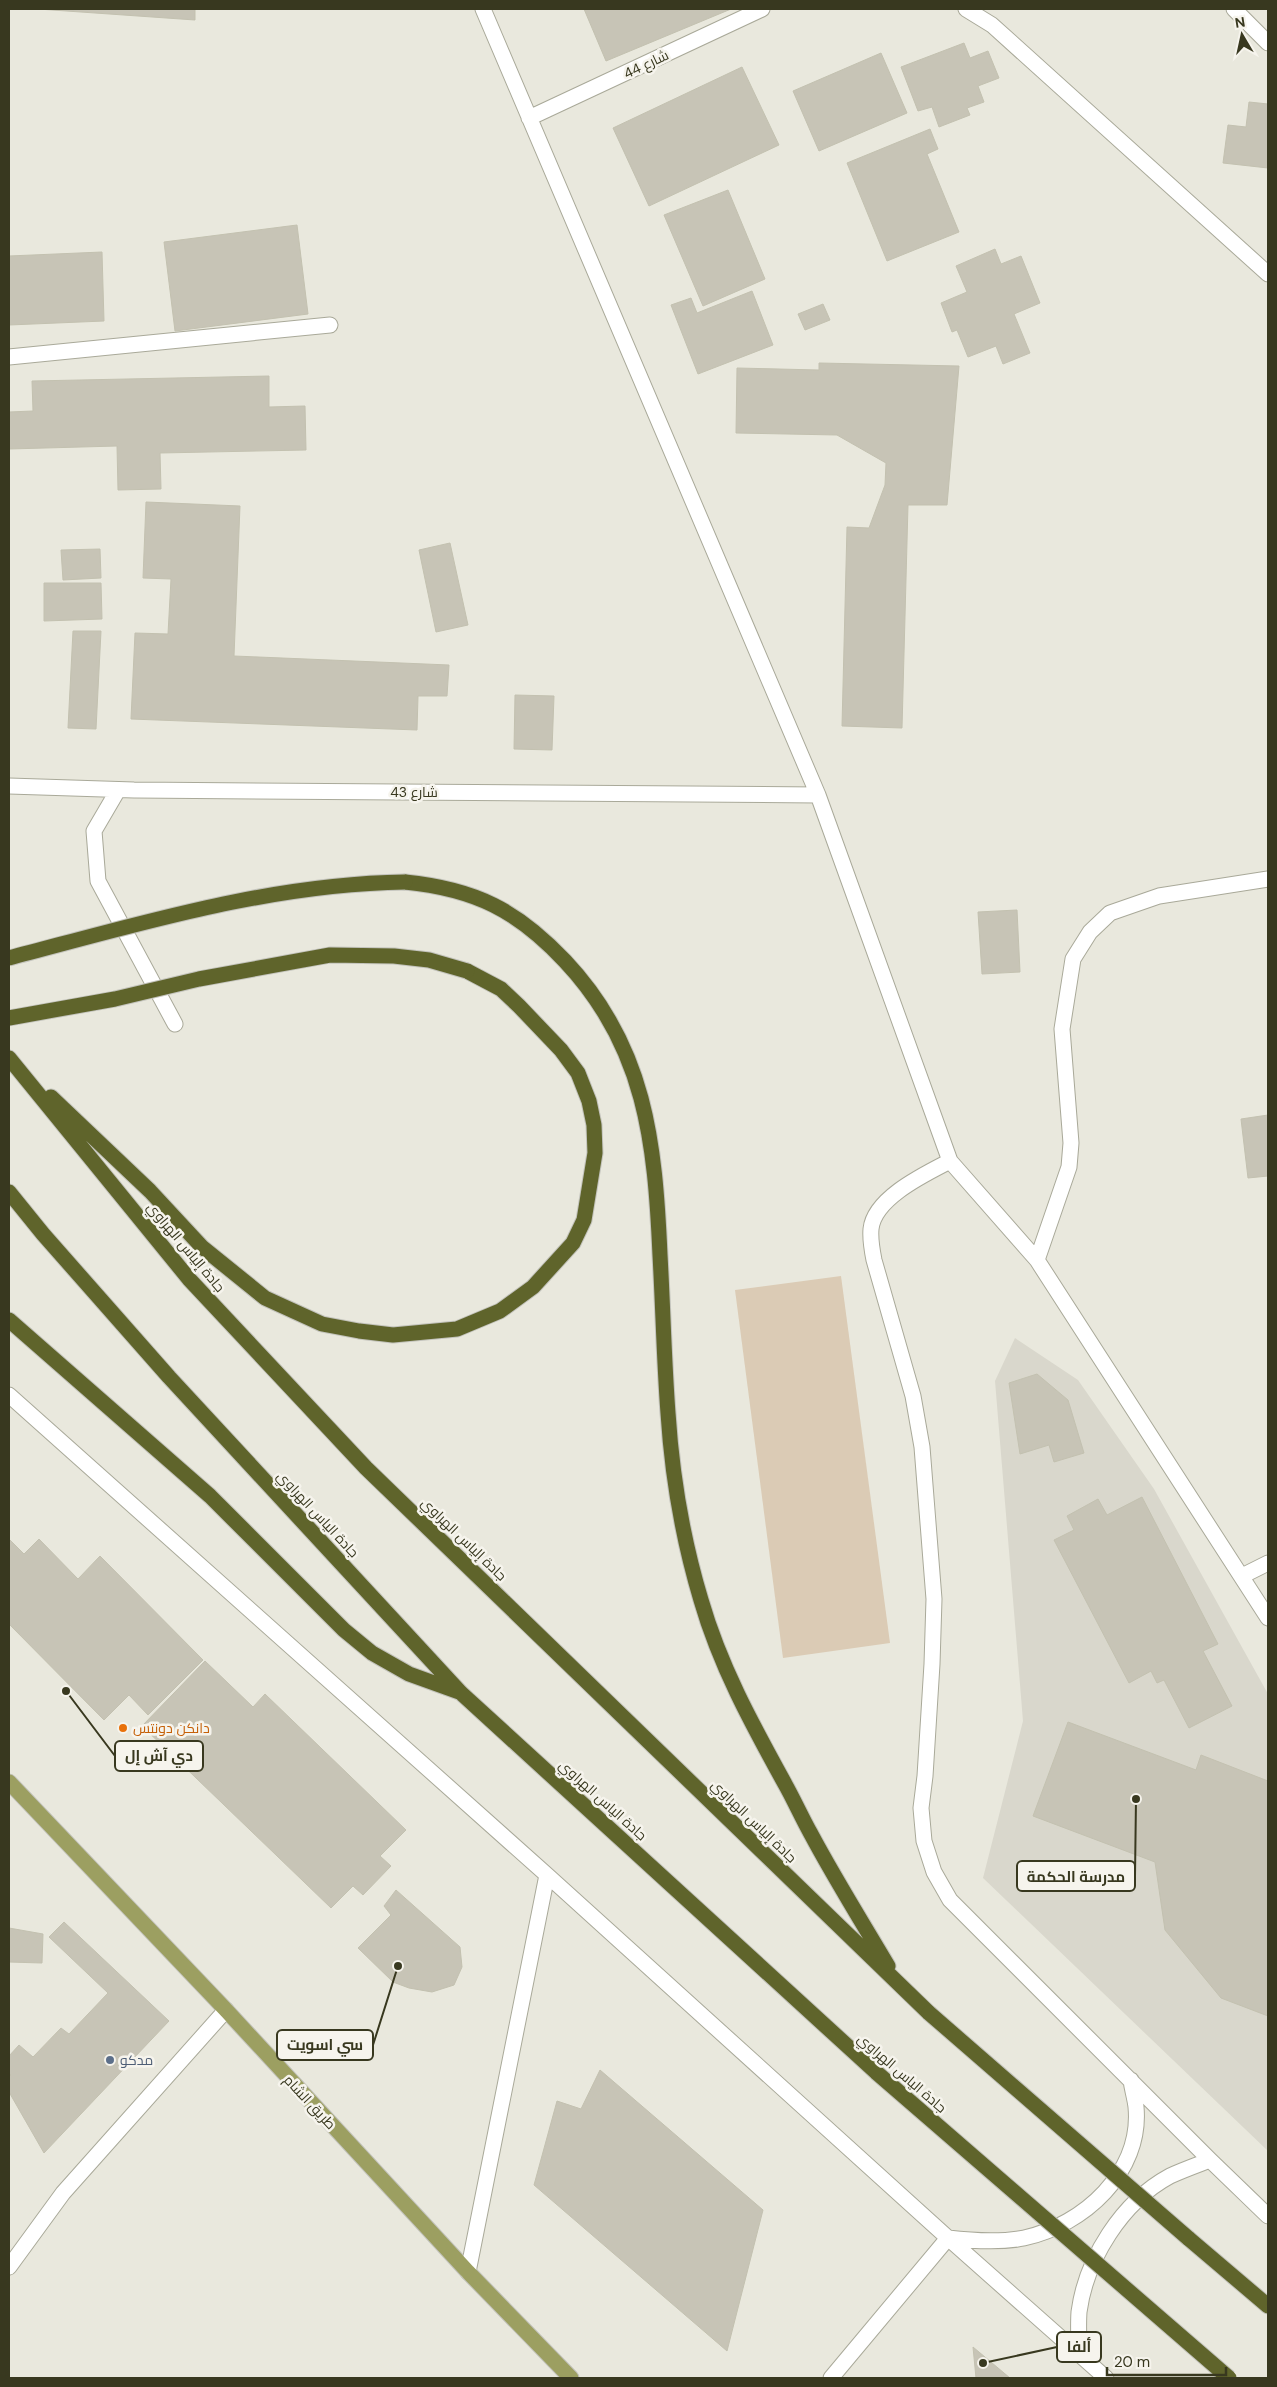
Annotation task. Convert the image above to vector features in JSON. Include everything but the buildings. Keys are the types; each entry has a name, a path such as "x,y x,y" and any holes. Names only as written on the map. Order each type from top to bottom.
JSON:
{"highway":[{"path":"9,958 164,917 232,902 318,887 362,882 405,882 463,892 492,902 521,920 549,944 590,989 620,1040 643,1100 656,1180 668,1416 674,1473 682,1520 700,1599 717,1648 737,1696 812,1836 897,1982"},
{"path":"9,1018 115,999 199,979 330,954 394,956 429,960 467,972 500,989 537,1023 578,1073 589,1101 594,1125 595,1153 584,1220 573,1243 533,1287 500,1311 457,1329 393,1335 322,1324 265,1298 202,1247 150,1191 9,1058"},
{"name":"جادة إلياس الهراوي","path":"9,1058 189,1279 366,1468 929,2013 1268,2306"},
{"name":"جادة الياس الهراوي","path":"9,1192 43,1234 170,1377 461,1693 877,2073 1229,2378"},
{"path":"9,1320 210,1496 344,1630 372,1653 409,1674 461,1693"}],"main road":[{"name":"طريق الشام","path":"9,1782 226,2010 468,2272 571,2378"}],"street":[{"path":"482,9 818,795 950,1161 1037,1260 1268,1618"},
{"name":"شارع 44","path":"529,118 762,9"},
{"path":"966,9 992,25 1268,274"},
{"path":"1234,9 1268,43"},
{"path":"9,357 330,325"},
{"name":"شارع 43","path":"9,786 118,790 818,795"},
{"path":"118,790 94,831 98,881 175,1024"},
{"path":"1037,1260 1068,1167 1071,1143 1062,1029 1073,959 1090,932 1110,913 1158,896 1268,879"},
{"path":"950,1161 894,1195 875,1216 871,1228 874,1260 913,1396 919,1424 932,1561 934,1599 932,1664 925,1776 921,1808 924,1841 934,1872 950,1900 1268,2216"},
{"path":"9,1395 547,1875 948,2238 1106,2378"},
{"path":"1242,1576 1268,1563"},
{"path":"468,2272 547,1875"},
{"path":"9,2267 63,2193 226,2010"},
{"path":"948,2238 986,2242 1025,2238 1061,2225 1094,2204 1114,2182 1127,2160 1134,2135 1136,2107 1130,2080"},
{"path":"1079,2355 1079,2313 1089,2272 1108,2233 1145,2194 1170,2176 1210,2160"},
{"path":"830,2378 948,2238"}],"shaded area":[{"path":"841,1276 890,1643 783,1658 735,1290"},
{"path":"1015,1338 1078,1380 1154,1489 1268,1694 1268,2151 983,1878 1023,1721 995,1381"}],"place":[{"name":"دي آش إل","path":"66,1691"},
{"name":"دانكن دونتس","path":"123,1728"},
{"name":"مدرسة الحكمة","path":"1136,1799"},
{"name":"سي اسويت","path":"398,1966"},
{"name":"مدكو","path":"110,2060"},
{"name":"ألفا","path":"983,2363"}]}
